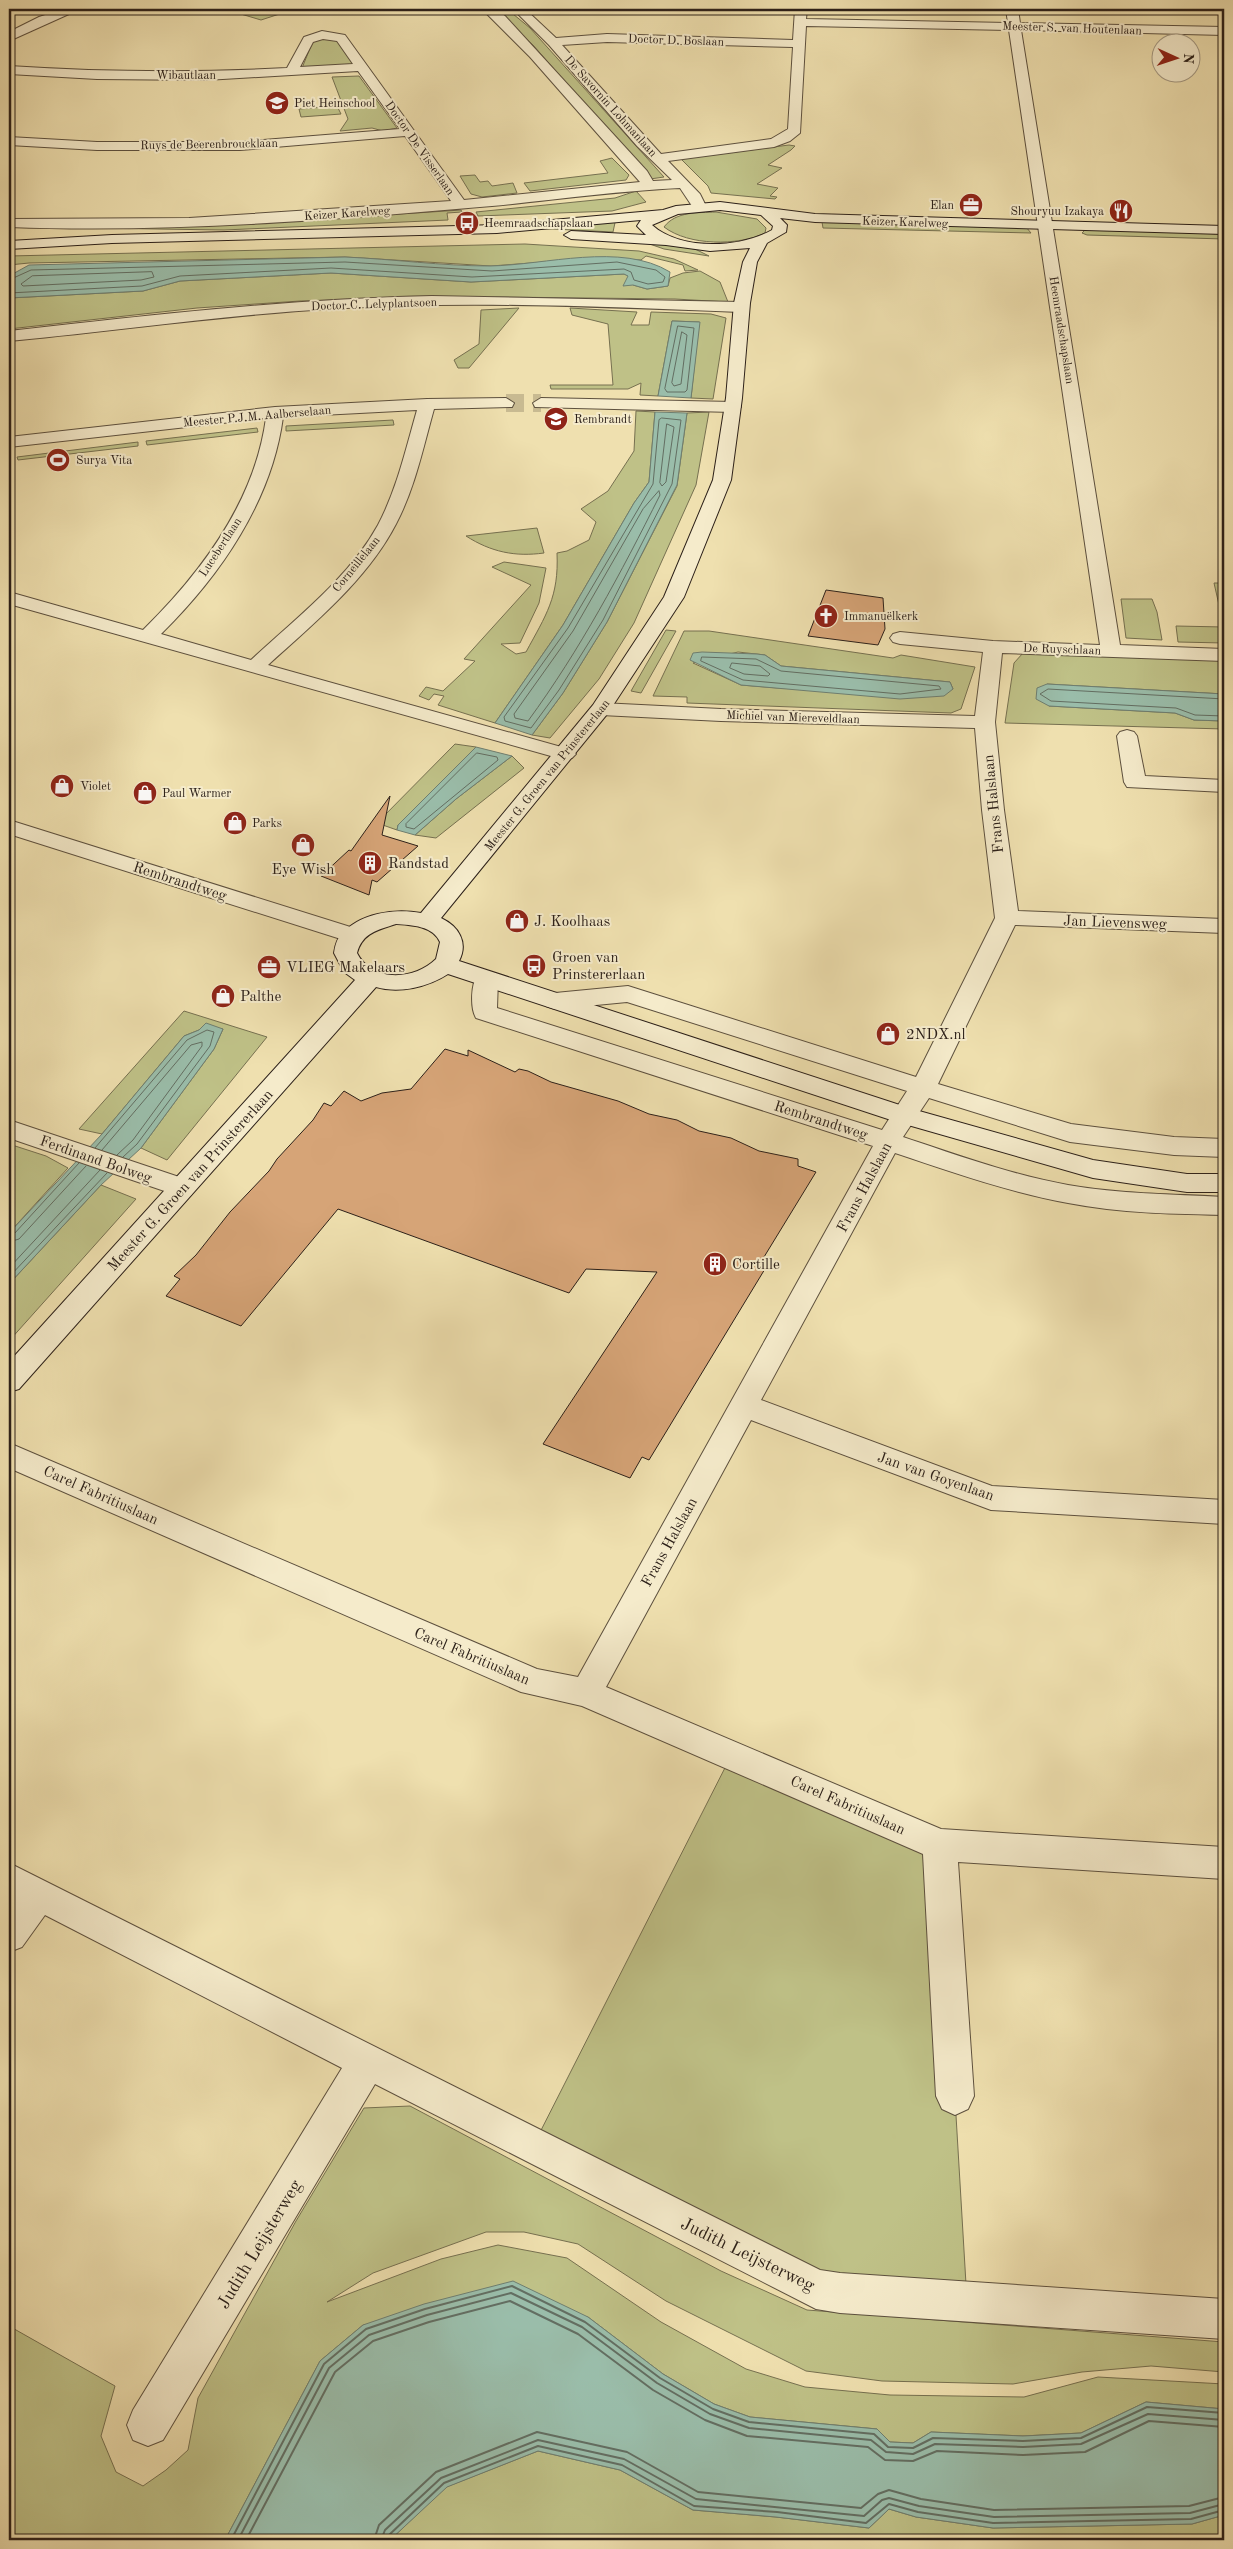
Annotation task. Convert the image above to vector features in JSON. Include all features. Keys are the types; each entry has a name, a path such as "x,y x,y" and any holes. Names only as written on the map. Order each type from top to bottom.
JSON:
{"street":[{"path":"9,37 42,20 74,9"},
{"name":"De Savornin Lohmanlaan","path":"488,9 534,54 642,174 648,185"},
{"name":"De Savornin Lohmanlaan","path":"519,9 557,47 695,197 699,206"},
{"name":"Heemraadschapslaan","path":"1012,9 1111,650"},
{"path":"658,158 774,143 785,138 795,130 800,15 895,17"},
{"name":"Meester S. van Houtenlaan","path":"800,15 1015,27 1224,31"},
{"path":"26,16 42,20"},
{"name":"Doctor De Visserlaan","path":"291,72 308,40 322,35 341,38 460,204"},
{"name":"Doctor D. Boslaan","path":"534,54 557,47 607,38 799,44"},
{"name":"Wibautlaan","path":"9,70 156,75 291,72 363,67"},
{"name":"Ruys de Beerenbroucklaan","path":"9,141 97,146 240,146 410,132"},
{"name":"Keizer Karelweg","path":"9,223 236,221 460,204 648,185 683,184"},
{"name":"Keizer Karelweg","path":"9,245 112,239 497,229 662,214 699,206 740,208 766,213 860,220 1224,242"},
{"path":"766,213 780,225 779,232 766,240"},
{"path":"662,214 649,220 644,226 649,232 672,242 692,245 735,270"},
{"name":"Keizer Karelweg","path":"497,229 672,242"},
{"name":"Keizer Karelweg","path":"692,245 738,245 802,233 1224,230"},
{"name":"Keizer Karelweg","path":"9,233 54,233 112,239"},
{"name":"Meester G. Groen van Prinstererlaan","path":"427,920 601,709 674,597 722,480 733,407 741,307 735,270 750,262 766,240"},
{"name":"Doctor C. Lelyplantsoen","path":"9,336 170,317 330,304 498,301 741,307"},
{"name":"Meester P.J.M. Aalberselaan","path":"9,442 275,412 427,404 506,403"},
{"path":"541,403 733,407"},
{"name":"Corneillelaan","path":"253,668 321,607 378,539 400,494 427,404"},
{"name":"Lucebertlaan","path":"146,638 174,612 235,528 269,454 275,412"},
{"path":"9,598 146,638 565,754"},
{"name":"De Ruyschlaan","path":"900,638 993,647 1224,655"},
{"name":"Frans Halslaan","path":"586,1693 888,1142 924,1087 1007,918 984,722 993,647"},
{"name":"Michiel van Miereveldlaan","path":"601,709 721,715 984,722"},
{"path":"1127,736 1135,782 1224,786"},
{"name":"Rembrandtweg","path":"9,827 352,935"},
{"path":"395,917 427,920 445,932 450,939 452,948 445,964 436,972 412,981 398,983 370,979 350,966 345,957 346,946 352,935 363,926 395,917"},
{"name":"Jan Lievensweg","path":"1007,918 1224,926"},
{"name":"Rembrandtweg","path":"445,964 904,1115 1094,1169 1187,1182 1224,1184"},
{"name":"Meester G. Groen van Prinstererlaan","path":"9,1381 370,979"},
{"name":"Rembrandtweg","path":"486,979 485,1012 979,1171 1067,1194 1110,1200 1224,1206"},
{"name":"Rembrandtweg","path":"555,1001 628,994 714,1023 1070,1133 1174,1146 1224,1148"},
{"name":"Ferdinand Bolweg","path":"9,1129 182,1188"},
{"name":"Jan van Goyenlaan","path":"745,1406 992,1498 1224,1512"},
{"name":"Carel Fabritiuslaan","path":"9,1455 533,1682 586,1693 940,1845 1224,1863"},
{"path":"940,1845 955,2096"},
{"name":"Judith Leijsterweg","path":"9,1935 24,1886 367,2062 816,2288 840,2293 1224,2318"},
{"name":"Judith Leijsterweg","path":"148,2425 367,2062"}],"green space":[{"path":"224,9 295,9 261,20"},
{"path":"492,9 507,9 530,28 664,177 650,179 533,45"},
{"path":"320,38 338,41 355,65 302,68 313,41"},
{"path":"359,76 397,128 383,131 372,128 340,131 348,119 332,77"},
{"path":"337,106 341,114 301,117 299,109"},
{"path":"789,145 795,146 768,165 782,168 757,184 778,188 770,196 777,197 775,199 711,193 708,186 681,159"},
{"path":"612,158 629,175 626,180 530,191 524,183 608,173 600,161"},
{"path":"475,175 480,182 488,181 492,186 513,183 517,193 482,197 471,194 460,176"},
{"path":"636,191 646,202 612,211 478,216 476,212 615,198"},
{"path":"461,210 462,212 447,213 448,220 224,230 90,228 250,224"},
{"path":"716,212 757,219 766,228 765,233 741,240 714,242 687,238 664,227 681,215"},
{"path":"616,218 613,232 532,228"},
{"path":"822,222 1026,227 1031,233 823,228"},
{"path":"1086,229 1224,234 1224,239 1087,235 1082,233"},
{"path":"644,242 695,249 709,256 664,249"},
{"path":"525,244 639,251 674,259 698,270 685,271 683,265 646,256 641,260 598,258 491,266 345,257 29,263 9,265 9,256"},
{"path":"700,271 720,282 728,302 675,299 500,297 300,301 197,308 9,329 9,298 143,291 180,281 331,273 471,282 624,274 629,276 633,285 647,289 668,286 670,278 683,273"},
{"path":"519,308 469,368 458,368 454,360 479,344 481,310"},
{"path":"570,308 637,312 631,325 649,325 651,312 711,314 726,318 713,399 691,398 699,322 672,321 658,396 640,395 641,383 628,389 551,389 550,385 613,385 608,324 572,315"},
{"path":"636,411 655,412 649,482 634,503 563,625 495,723 438,705 444,696 434,694 429,700 419,696 426,687 443,691 475,661 464,659 531,585 492,567 504,562 546,568 539,603 520,643 501,644 516,654 526,652 550,605 556,582 557,553 567,551 589,540 596,522 581,509 608,491 634,451"},
{"path":"709,412 696,485 634,623 599,679 550,738 532,735 563,693 607,622 677,486 687,413"},
{"path":"393,420 394,425 286,431 286,426"},
{"path":"257,428 258,432 147,445 146,441"},
{"path":"138,442 138,446 18,460 17,457"},
{"path":"537,528 544,553 513,554 485,546 466,536"},
{"path":"1214,583 1224,583 1224,627"},
{"path":"1121,599 1152,599 1157,612 1162,640 1126,638"},
{"path":"1176,626 1224,627 1224,643 1178,642"},
{"path":"666,630 676,631 641,693 631,691"},
{"path":"684,631 709,631 893,658 901,655 975,667 961,709 951,713 687,703 687,697 653,696","holes":["738,652 765,655 781,666 950,682 953,689 778,688 741,685 693,663"]},
{"path":"1023,653 1224,659 1224,694 1047,684 1049,706 1175,713 1194,720 1224,721 1224,729 1005,723 1014,663"},
{"path":"455,744 476,747 398,825 397,830 377,823"},
{"path":"512,756 524,768 436,838 415,835 456,799"},
{"path":"184,1011 267,1037 167,1160 141,1148 214,1049 223,1029 199,1030 184,1036 102,1134 79,1129"},
{"path":"9,1144 46,1156 68,1168 9,1233"},
{"path":"101,1185 136,1199 9,1341 9,1284"},
{"path":"732,1754 940,1845 967,2301 840,2293 533,2146"},
{"path":"410,2106 721,2271 807,2310 1224,2342 1224,2372 1151,2366 1082,2372 1013,2384 882,2381 806,2371 666,2301 578,2244 524,2232 486,2232 373,2273 327,2302 441,2259 498,2245 567,2258 661,2322 746,2369 805,2387 890,2395 1024,2397 1098,2377 1224,2384 1224,2409 1146,2402 1081,2433 1023,2436 931,2432 913,2443 890,2442 877,2429 750,2417 714,2404 663,2374 588,2317 363,2325 320,2361 225,2540 9,2540 9,2326 115,2386 101,2436 116,2472 143,2486 166,2470 188,2450 198,2398 296,2221 364,2108"},
{"path":"538,2451 620,2470 693,2510 869,2528 889,2509 916,2517 993,2528 1192,2524 1224,2515 1224,2540 390,2540 446,2487"}],"water":[{"path":"345,257 490,266 583,257 629,258 650,263 670,272 668,286 647,289 633,285 623,286 628,276 624,274 471,282 331,273 180,281 143,291 9,298 9,276 29,265"},
{"path":"672,321 700,322 691,398 658,396"},
{"path":"655,412 687,413 677,485 607,622 563,693 532,735 495,723 563,625 634,503 649,482"},
{"path":"693,653 757,654 765,655 781,666 950,682 953,689 944,696 900,699 741,685 690,660"},
{"path":"1047,684 1224,694 1224,721 1194,720 1175,713 1049,706 1036,699 1037,688"},
{"path":"476,747 512,756 456,799 415,835 397,830 398,825"},
{"path":"206,1023 223,1029 214,1049 141,1148 101,1185 9,1284 9,1233 102,1134 184,1036 199,1030"},
{"path":"513,2281 588,2317 663,2374 714,2404 750,2417 877,2429 890,2442 913,2443 931,2432 1023,2436 1081,2433 1146,2402 1224,2409 1224,2515 1192,2524 993,2528 916,2517 889,2509 869,2528 693,2510 620,2470 538,2451 447,2487 390,2540 225,2540 320,2361 363,2325 424,2304"}],"building":[{"name":"Immanuëlkerk","path":"826,590 883,598 885,629 878,645 808,636"},
{"name":"Randstad","path":"390,796 382,835 418,846 377,882 372,880 369,895 321,876 349,850 351,851"},
{"name":"Cortille","path":"445,1049 468,1056 468,1050 515,1072 519,1069 528,1071 551,1082 618,1101 649,1114 677,1120 699,1131 731,1138 759,1151 798,1159 798,1166 816,1172 764,1257 771,1259 649,1460 642,1457 630,1478 543,1444 657,1272 586,1269 569,1293 338,1209 241,1326 166,1296 180,1279 174,1276 196,1255 230,1212 269,1171 277,1159 313,1120 324,1103 331,1106 344,1091 361,1101 382,1093 411,1089"}],"tunnel":[{"path":"506,403 541,403"}],"place":[{"name":"Piet Heinschool","path":"277,103"},
{"name":"Elan","path":"971,205"},
{"name":"Shouryuu Izakaya","path":"1121,211"},
{"name":"Heemraadschapslaan","path":"467,223"},
{"name":"Rembrandt","path":"556,419"},
{"name":"Surya Vita","path":"58,460"},
{"name":"Immanuëlkerk","path":"826,616"},
{"name":"Violet","path":"62,786"},
{"name":"Paul Warmer","path":"145,793"},
{"name":"Parks","path":"235,823"},
{"name":"Eye Wish","path":"303,845"},
{"name":"Randstad","path":"370,863"},
{"name":"J. Koolhaas","path":"517,921"},
{"name":"Groen van Prinstererlaan","path":"534,966"},
{"name":"VLIEG Makelaars","path":"269,967"},
{"name":"Palthe","path":"223,996"},
{"name":"2NDX.nl","path":"888,1034"},
{"name":"Cortille","path":"715,1264"}]}
